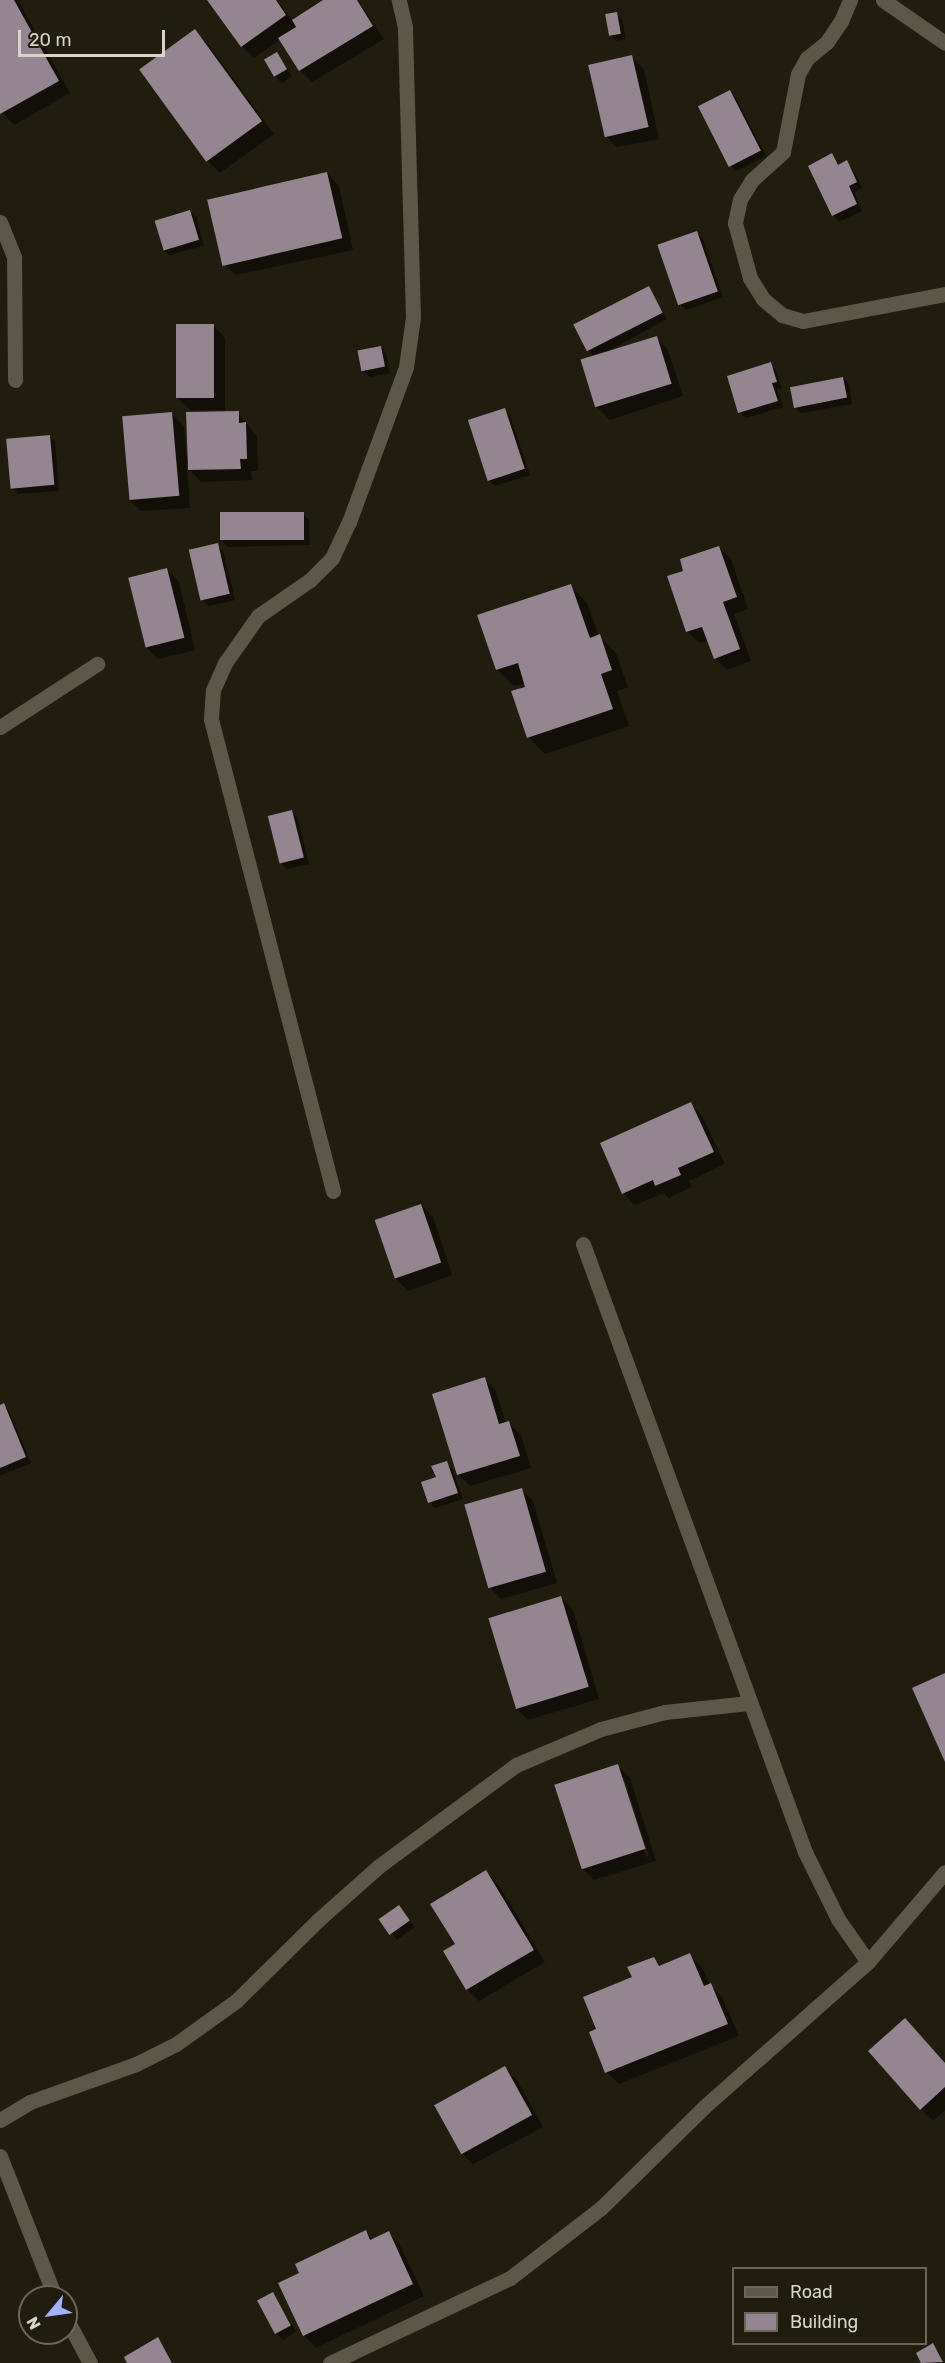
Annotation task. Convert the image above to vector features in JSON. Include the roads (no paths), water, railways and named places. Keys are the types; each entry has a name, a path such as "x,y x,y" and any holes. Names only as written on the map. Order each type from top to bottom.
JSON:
{"street":[{"path":"333,1191 211,718 213,690 225,663 258,616 310,580 332,558 349,522 406,367 413,317 405,27 399,0"},
{"path":"850,0 832,35 807,57 798,74 783,152 752,180 740,199 735,223 750,278 762,299 782,315 803,321 945,294"},
{"path":"883,0 945,43"},
{"path":"0,222 14,257 15,380"},
{"path":"0,727 97,664"},
{"path":"583,1244 805,1852 838,1919 868,1962"},
{"path":"0,2120 30,2102 136,2064 176,2044 236,2001 318,1920 379,1866 516,1765 601,1729 655,1714 749,1703"},
{"path":"330,2363 510,2278 601,2208 704,2107 868,1962 945,1872"},
{"path":"0,2156 50,2285"},
{"path":"78,2340 90,2363"}]}
